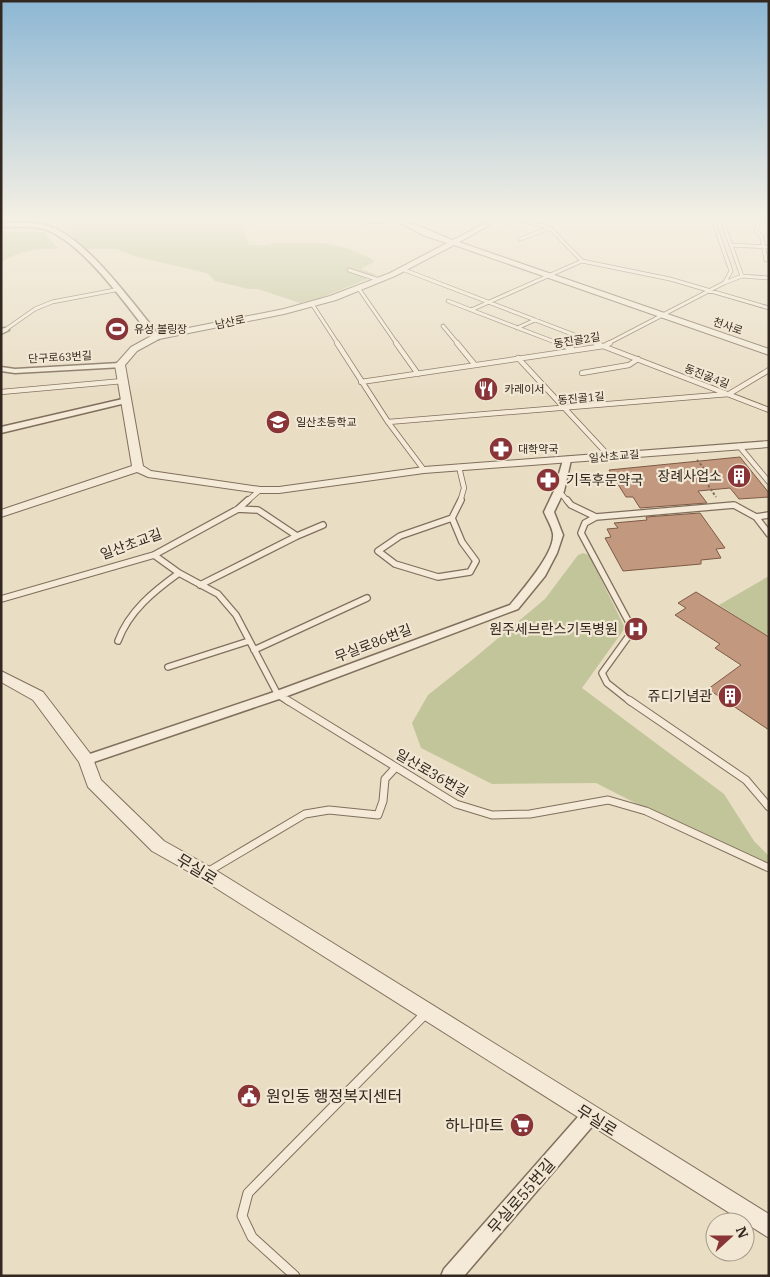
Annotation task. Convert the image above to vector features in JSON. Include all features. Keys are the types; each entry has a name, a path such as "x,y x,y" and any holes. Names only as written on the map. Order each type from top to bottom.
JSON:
{"street":[{"path":"106,280 156,337"},
{"name":"남산로","path":"120,365 134,349 156,337 312,304 359,289 379,280"},
{"name":"천사로","path":"560,280 769,352"},
{"path":"1,514 138,468 120,365"},
{"name":"단구로63번길","path":"1,369 15,371 120,365"},
{"path":"1,430 127,400"},
{"name":"일산초교길","path":"138,468 148,474 260,490 279,490 424,470 769,444"},
{"name":"무실로86번길","path":"86,760 278,695 514,607 541,574 552,553 558,535 549,512 558,491 567,460"},
{"name":"무실로","path":"5,680 38,696 86,760 94,783 158,846 206,873 769,1227"},
{"name":"무실로55번길","path":"451,1276 590,1116"}],"lane":[{"name":"동진골4길","path":"430,280 769,410"},
{"path":"471,310 537,280"},
{"path":"665,280 711,290 769,308"},
{"name":"동진골2길","path":"361,382 604,346 731,280"},
{"path":"359,289 418,374"},
{"path":"3,331 35,309 52,302 115,290"},
{"path":"448,301 574,350"},
{"path":"312,304 361,382 424,470"},
{"path":"517,328 536,320"},
{"path":"443,326 475,365"},
{"path":"518,358 609,456"},
{"path":"582,373 629,365 638,359"},
{"name":"동진골1길","path":"388,422 729,394 769,370"},
{"path":"1,392 123,381"},
{"path":"738,446 769,482"},
{"path":"452,518 462,542 476,561 470,572 438,576 395,564 378,551 400,536 452,518 466,489 465,479 459,467"},
{"name":"일산초교길","path":"1,599 154,555 238,509 260,490"},
{"path":"558,491 571,505 596,517"},
{"path":"769,534 756,517 734,505 596,517 585,523 580,533 633,630 602,673 607,683 618,693 746,780 769,807"},
{"path":"238,509 258,510 297,536"},
{"path":"756,517 769,515"},
{"path":"200,585 297,536 323,525"},
{"path":"154,555 179,573 218,594 236,615 278,695"},
{"path":"118,641 121,630 156,589 179,573"},
{"path":"254,650 367,598"},
{"path":"168,667 249,641"},
{"name":"일산로36번길","path":"278,695 456,804 492,815 530,814 608,800 646,811 769,868"},
{"path":"206,873 284,827 293,819 326,808 378,815 383,801 385,779 396,767"},
{"path":"295,1276 252,1237 242,1216 248,1193 426,1013"}],"path":[{"path":"692,454 715,481 706,482 719,500"}],"green space":[{"path":"214,280 366,280 318,299 300,303 258,289 248,289"},
{"path":"583,553 589,555 625,628 582,688 724,794 754,841 769,856 769,867 751,862 596,783 492,784 421,748 412,723 428,695 545,599 578,555"},
{"path":"769,576 769,633 766,635 719,605"}],"building":[{"path":"740,457 769,493 769,497 739,499 730,488 698,491 707,503 640,508 633,497 626,497 609,470"},
{"path":"700,513 725,548 716,549 721,558 701,560 701,564 623,571 605,538 611,537 607,529 618,528 614,523 647,520 646,517"},
{"path":"696,592 769,637 769,730 708,689 741,665 715,648 720,644 675,615 686,608 678,603"}],"place":[{"name":"유성 볼링장","path":"117,329"},
{"name":"카레이서","path":"486,389"},
{"name":"일산초등학교","path":"278,422"},
{"name":"대학약국","path":"501,449"},
{"name":"장례사업소","path":"739,476"},
{"name":"기독후문약국","path":"548,480"},
{"name":"원주세브란스기독병원","path":"636,629"},
{"name":"쥬디기념관","path":"730,696"},
{"name":"원인동 행정복지센터","path":"249,1096"},
{"name":"하나마트","path":"522,1125"}]}
